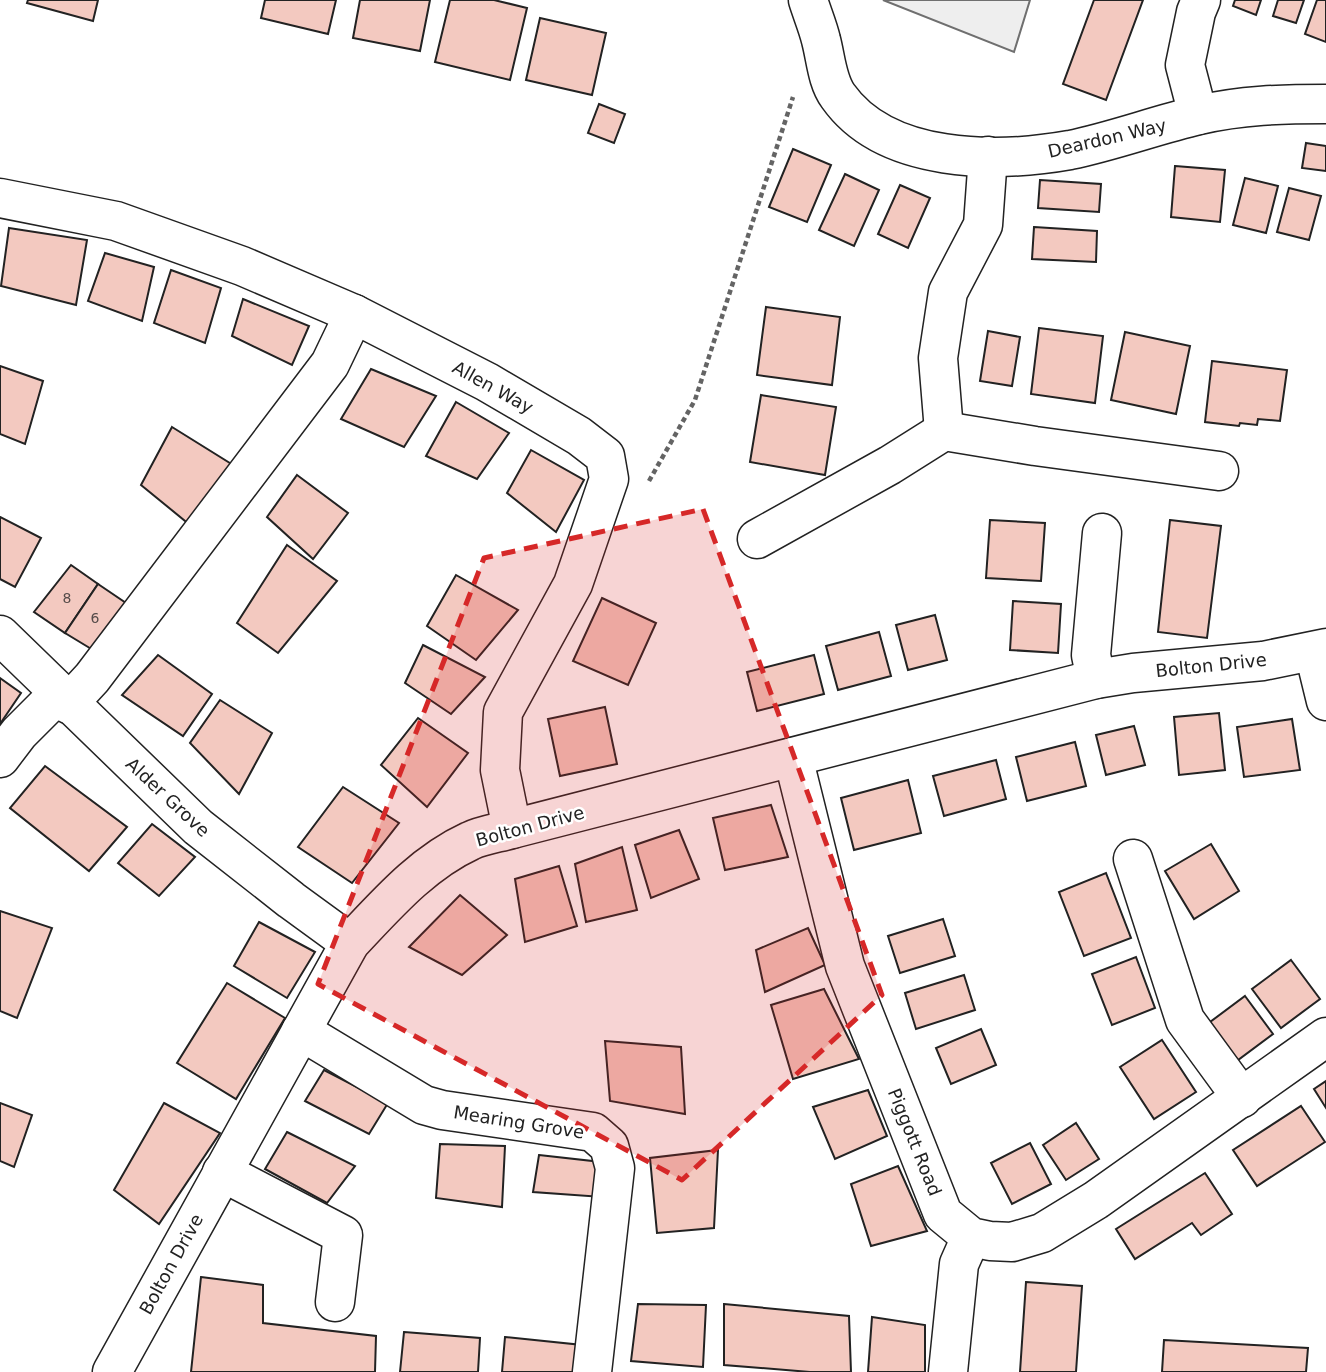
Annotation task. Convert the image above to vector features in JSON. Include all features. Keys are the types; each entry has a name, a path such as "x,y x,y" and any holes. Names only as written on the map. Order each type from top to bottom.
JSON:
{"street":[{"name":"Deardon Way","path":"808,0 821,38 828,75 837,95 869,126 905,145 948,155 988,156 1070,150 1198,115 1248,106 1326,104"},
{"path":"1198,115 1185,65 1201,0"},
{"path":"944,431 938,358 948,292 983,225 988,156"},
{"name":"Allen Way","path":"0,198 116,221 242,266 354,314 487,382 579,436 605,456 609,478 572,584 503,712 500,770 512,829"},
{"path":"0,758 19,733 92,678 331,364 354,314"},
{"path":"757,539 890,465 944,431 1219,471"},
{"path":"1096,679 1091,655 1102,533"},
{"name":"Alder Grove","path":"0,635 198,827 350,943"},
{"path":"1320,650 1326,701"},
{"name":"Bolton Drive","path":"112,1372 350,943 398,892 443,857 471,840 1096,679 1263,661 1320,650"},
{"name":"Piggott Road","path":"793,757 845,966 943,1214 971,1237"},
{"path":"1133,859 1185,1020 1242,1098"},
{"name":"Mearing Grove","path":"301,1031 425,1105 442,1110 593,1132 609,1146 614,1168 592,1372"},
{"path":"948,1372 959,1265 971,1237 1012,1242 1042,1233 1096,1200 1326,1037"},
{"path":"222,1172 343,1235 335,1302"}],"path":[{"path":"643,491 695,400 797,86"}],"highlighted area":[{"path":"703,509 882,995 682,1180 318,984 484,558"}],"shaded area":[{"path":"883,0 1030,0 1014,52"}],"building":[{"path":"28,0 98,0 93,21 27,3"},
{"path":"265,0 336,0 328,34 261,18"},
{"path":"360,0 430,0 420,51 353,38"},
{"path":"450,0 494,0 527,8 510,80 435,62"},
{"path":"1094,0 1143,0 1106,100 1063,84"},
{"path":"1235,0 1261,0 1256,15 1233,6"},
{"path":"1278,0 1304,0 1296,23 1273,16"},
{"path":"1317,0 1326,0 1326,42 1305,34"},
{"path":"540,18 606,33 592,95 526,80"},
{"path":"599,104 625,114 614,143 588,133"},
{"path":"1306,143 1326,146 1326,171 1302,168"},
{"path":"793,149 831,165 807,222 769,207"},
{"path":"1175,166 1225,170 1220,222 1171,217"},
{"path":"845,174 879,190 854,246 819,230"},
{"path":"1245,178 1278,186 1266,233 1233,225"},
{"path":"1040,180 1101,184 1099,212 1038,208"},
{"path":"900,185 930,198 908,248 878,234"},
{"path":"1289,188 1321,196 1309,240 1277,232"},
{"path":"1034,227 1097,231 1096,262 1032,259"},
{"path":"9,228 87,240 76,305 1,286"},
{"path":"105,253 154,267 142,321 88,301"},
{"path":"171,270 221,288 205,343 154,323"},
{"path":"243,299 309,326 292,365 232,336"},
{"path":"766,307 840,317 832,385 757,375"},
{"path":"1039,328 1103,336 1095,403 1031,394"},
{"path":"988,331 1020,337 1012,386 980,381"},
{"path":"1125,332 1190,346 1176,414 1111,400"},
{"path":"1212,361 1287,370 1280,421 1258,419 1257,425 1240,423 1239,426 1205,422"},
{"path":"0,366 43,381 25,444 0,434"},
{"path":"371,369 436,396 404,447 341,419"},
{"path":"761,395 836,407 825,475 750,462"},
{"path":"456,402 509,433 477,479 426,456"},
{"path":"172,427 233,465 190,525 141,485"},
{"path":"531,450 584,480 556,532 507,493"},
{"path":"297,475 348,513 313,559 267,517"},
{"path":"0,517 41,538 15,587 0,579"},
{"path":"990,520 1045,523 1041,581 986,578"},
{"path":"1170,520 1221,526 1207,638 1158,632"},
{"path":"287,545 337,581 278,653 237,623"},
{"path":"71,565 98,584 65,633 34,612"},
{"path":"456,575 518,610 476,660 427,626"},
{"path":"98,584 126,603 93,650 65,633"},
{"path":"602,598 656,623 628,685 573,661"},
{"path":"1013,601 1061,604 1058,653 1010,650"},
{"path":"935,615 947,660 908,670 896,625"},
{"path":"879,632 891,676 838,690 826,646"},
{"path":"423,645 485,677 451,714 405,683"},
{"path":"158,655 212,694 183,736 122,695"},
{"path":"814,655 824,694 757,711 747,672"},
{"path":"0,678 21,693 0,724"},
{"path":"220,700 272,733 239,794 190,743"},
{"path":"605,707 617,764 560,776 548,719"},
{"path":"1219,713 1225,770 1179,775 1174,717"},
{"path":"418,718 468,753 427,807 381,765"},
{"path":"1292,719 1300,770 1244,777 1237,727"},
{"path":"1134,726 1145,765 1106,775 1096,735"},
{"path":"1075,742 1086,786 1027,801 1016,757"},
{"path":"996,760 1006,799 944,816 933,776"},
{"path":"45,766 127,827 89,871 10,808"},
{"path":"908,780 921,833 854,850 841,798"},
{"path":"343,787 399,823 352,883 298,847"},
{"path":"771,805 788,857 725,870 713,818"},
{"path":"152,824 195,857 159,896 118,863"},
{"path":"679,830 699,879 651,898 635,845"},
{"path":"1211,844 1239,891 1194,919 1165,871"},
{"path":"622,847 637,910 586,922 575,864"},
{"path":"559,866 577,926 525,942 515,879"},
{"path":"1106,873 1131,938 1084,956 1059,892"},
{"path":"460,895 507,935 462,975 409,947"},
{"path":"0,911 52,928 17,1018 0,1011"},
{"path":"943,919 955,956 900,973 888,936"},
{"path":"259,922 315,952 287,998 234,966"},
{"path":"808,928 825,965 765,992 756,950"},
{"path":"1136,957 1155,1008 1112,1025 1092,974"},
{"path":"1291,960 1320,999 1281,1028 1252,989"},
{"path":"964,975 975,1010 916,1029 905,993"},
{"path":"227,983 285,1018 236,1099 177,1063"},
{"path":"824,989 859,1059 793,1079 771,1005"},
{"path":"1245,996 1273,1034 1234,1063 1206,1025"},
{"path":"981,1029 996,1065 951,1084 936,1048"},
{"path":"1162,1040 1196,1092 1154,1119 1120,1067"},
{"path":"605,1041 681,1047 685,1114 610,1101"},
{"path":"324,1070 388,1103 369,1134 305,1101"},
{"path":"1326,1081 1326,1108 1314,1089"},
{"path":"868,1090 887,1136 835,1159 813,1107"},
{"path":"0,1103 32,1115 14,1167 0,1161"},
{"path":"164,1103 220,1133 159,1224 114,1190"},
{"path":"1301,1106 1325,1142 1257,1186 1233,1150"},
{"path":"1076,1123 1099,1159 1066,1180 1043,1145"},
{"path":"287,1132 355,1166 327,1203 265,1169"},
{"path":"1030,1143 1051,1184 1012,1204 991,1163"},
{"path":"440,1144 505,1146 502,1207 436,1198"},
{"path":"718,1150 714,1228 657,1233 650,1158"},
{"path":"539,1155 601,1162 602,1197 533,1192"},
{"path":"898,1166 927,1231 871,1246 851,1184"},
{"path":"1205,1173 1232,1214 1201,1235 1192,1223 1135,1259 1116,1229"},
{"path":"201,1277 263,1285 263,1323 376,1336 375,1372 191,1372"},
{"path":"1026,1282 1082,1286 1076,1372 1020,1372"},
{"path":"638,1304 706,1305 703,1367 631,1361"},
{"path":"724,1304 849,1316 851,1372 810,1372 724,1365"},
{"path":"872,1317 925,1325 925,1372 868,1372"},
{"path":"404,1332 480,1338 478,1372 400,1372"},
{"path":"505,1337 582,1345 580,1372 502,1372"},
{"path":"1164,1340 1308,1348 1306,1372 1162,1372"}]}
